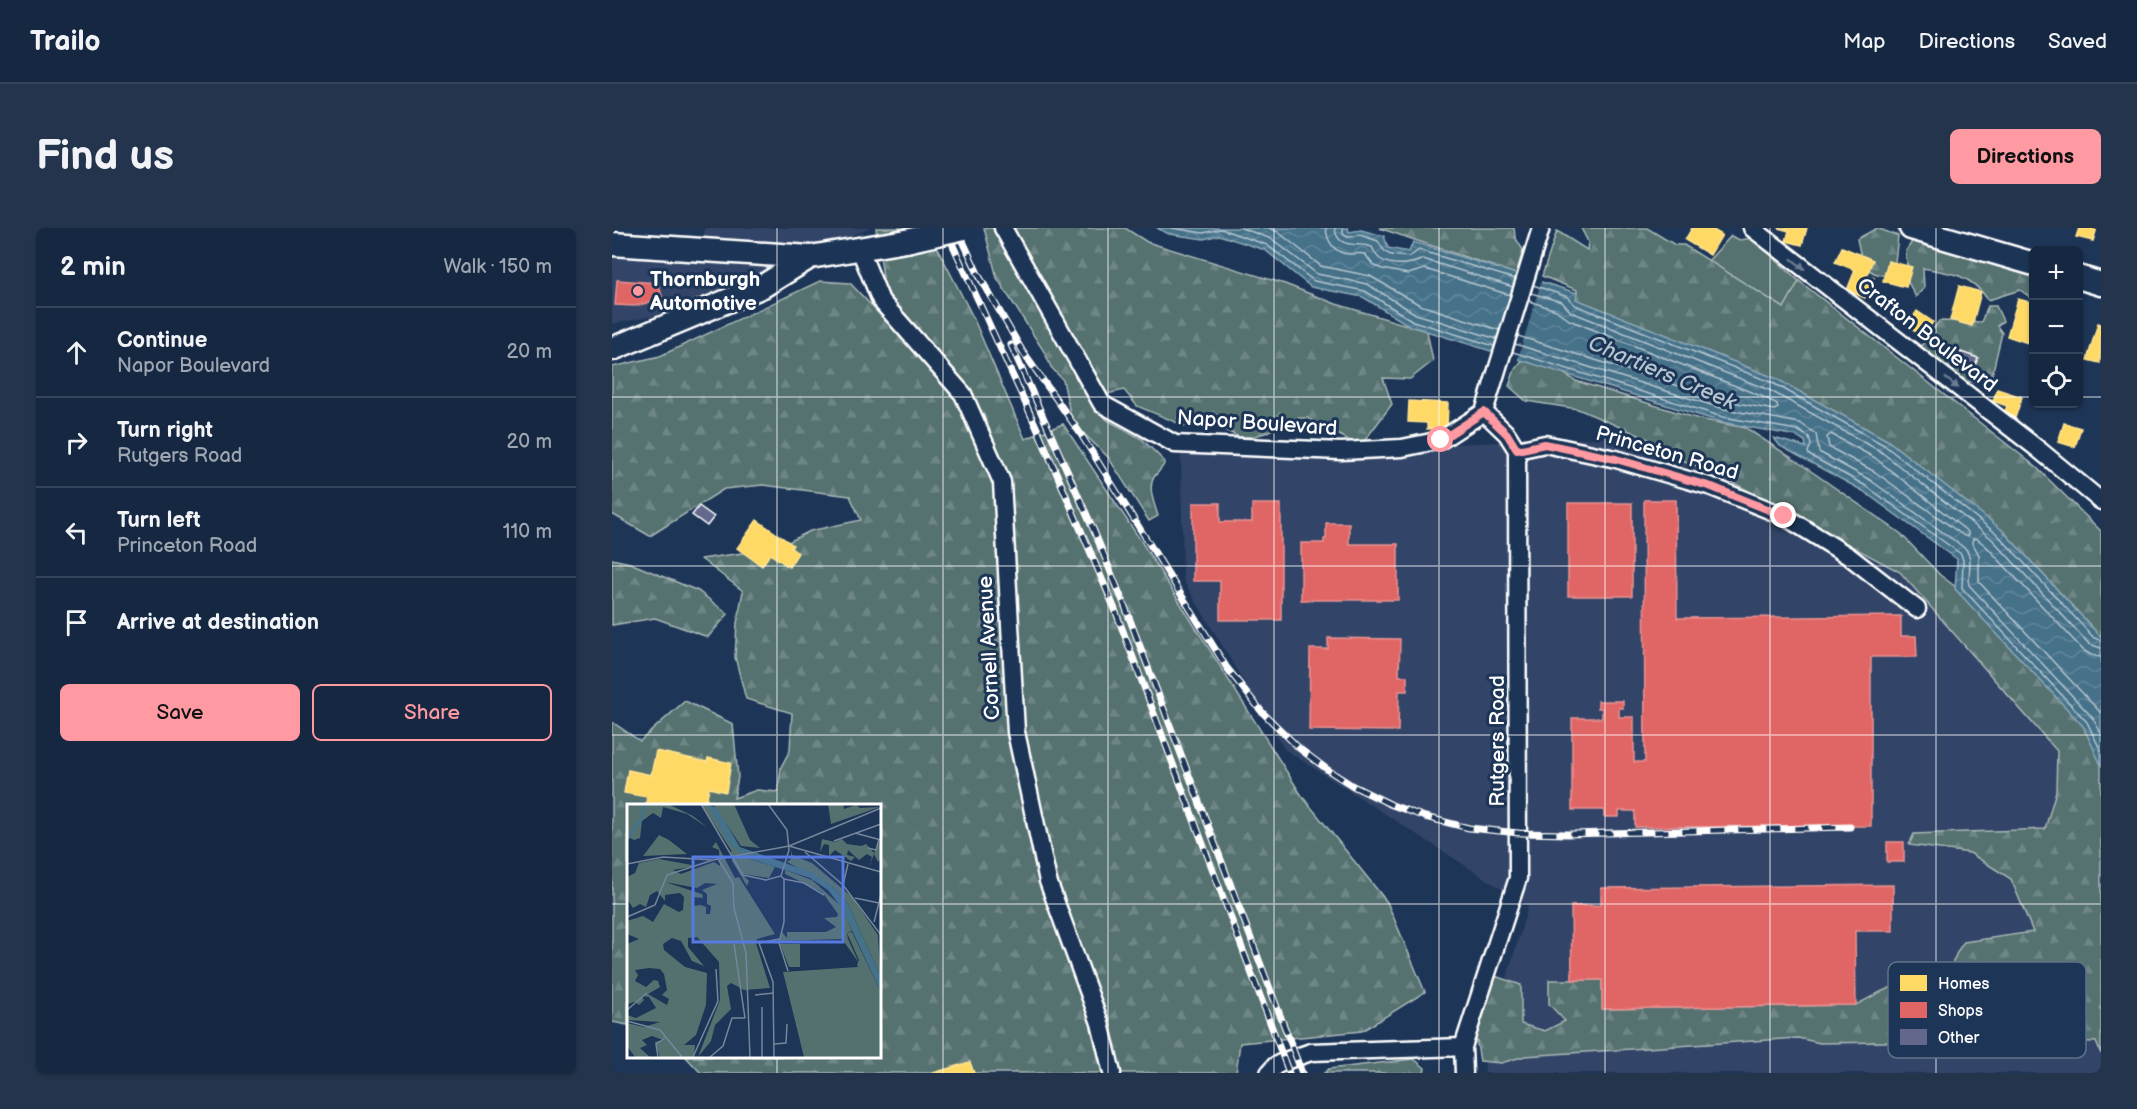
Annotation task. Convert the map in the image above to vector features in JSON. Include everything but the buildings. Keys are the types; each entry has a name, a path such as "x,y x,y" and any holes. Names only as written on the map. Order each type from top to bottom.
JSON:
{"main road":[{"path":"612,244 810,257 860,250 964,228"},
{"path":"1911,228 2029,263"},
{"path":"612,349 763,286 810,257"},
{"path":"2083,278 2101,284"}],"street":[{"name":"Napor Boulevard","path":"1003,228 1102,404 1174,444 1341,451 1402,448 1441,440 1484,412"},
{"name":"Crafton Boulevard","path":"1752,228 2029,442 2101,501"},
{"path":"1517,450 1507,434 1484,412 1539,233"},
{"name":"Cornell Avenue","path":"860,250 881,301 963,394 1002,482 1016,732 1048,881 1100,1023 1112,1073"},
{"name":"Princeton Road","path":"1517,450 1545,444 1616,459 1722,491 1784,516 1850,557 1917,609"},
{"name":"Rutgers Road","path":"1464,1073 1463,1047 1518,878 1520,819 1517,450"},
{"path":"1269,1073 1285,1060 1311,1052 1463,1047"}],"shaded area":[{"path":"705,228 870,228 654,316 612,324 612,254 700,262"},
{"path":"1624,437 1719,475 1900,572 2057,751 2056,808 2101,1022 2101,1073 1485,1073 1485,1053 1528,906 1284,749 1183,580 1181,455"}],"green space":[{"path":"876,228 927,228 973,317 1025,439 1063,424 1141,541 1302,796 1387,902 1425,992 1362,1031 1240,1043 1236,1073 701,1073 687,1058 880,1058 880,804 627,804 627,1025 612,1022 612,722 640,741 685,701 733,724 738,777 734,798 757,790 778,792 781,767 790,750 792,713 746,699 735,657 737,623 743,591 701,559 777,548 810,531 861,520 850,496 763,485 724,489 650,536 612,514 612,367 660,356 820,281 850,283 885,320 883,277"},
{"path":"984,228 1125,228 1147,242 1285,284 1336,304 1427,331 1433,361 1410,379 1383,378 1392,404 1365,440 1354,443 1308,418 1286,422 1265,433 1251,437 1239,437 1212,424 1185,426 1137,406 1124,390 1098,396 1098,410 1107,420 1142,439 1165,462 1152,481 1152,496 1158,516 1149,521 1108,457 1072,422 1063,380 1051,367 1045,353 997,278"},
{"path":"1379,228 1514,228 1515,237 1523,250 1516,274"},
{"path":"1581,228 1647,228 1675,245 1684,245 1784,308 1799,281 2035,466 2101,531 2101,637 2001,529 1576,299 1577,290 1542,276 1557,231 1587,250 1588,242"},
{"path":"1877,228 1898,236 1895,262 1885,276 1874,273 1863,266 1857,239"},
{"path":"1731,236 1740,240 1752,238 1799,281 1784,308 1708,261"},
{"path":"1915,237 2022,268 2029,275 2029,296 2020,290 1988,300 1975,285 1960,276 1923,268 1924,288 1916,297 1908,282 1906,251"},
{"path":"1988,306 1996,306 2003,321 1997,326 2002,333 1992,375 1972,382 1943,381 1918,350 1939,321 1981,322"},
{"path":"1529,352 1576,381 1699,419 1746,428 1900,533 1940,575 1977,603 2101,738 2101,1054 2096,1042 2086,1042 2086,962 1952,962 1964,942 2033,932 2011,879 1970,853 1909,845 1914,834 2045,829 2056,791 2057,751 1900,572 1719,475 1665,453 1655,442 1578,409 1526,401 1509,386 1515,369"},
{"path":"612,559 630,563 698,591 728,614 708,637 655,618 612,625"},
{"path":"1495,976 1521,985 1521,1024 1545,1031 1565,1021 1549,1004 1549,980 1602,980 1603,1009 1855,1005 1888,989 1888,1042 1820,1043 1798,1038 1525,1056 1501,1063 1480,1061 1476,1038"},
{"path":"1414,1059 1425,1068 1424,1073 1324,1073 1329,1069"}],"water":[{"name":"Chartiers Creek","path":"1157,228 1348,228 1349,232 1361,230 1384,236 1388,248 1409,252 1413,242 1577,293 1576,299 1775,378 1887,440 2001,529 2101,637 2101,765 2083,726 1955,589 1957,559 1863,491 1780,446 1774,438 1806,447 1805,441 1796,436 1721,422 1410,326 1363,297 1311,287 1265,250 1219,235 1204,239 1169,234"}],"pier":[{"path":"1517,271 1542,279 1517,362 1491,354"}],"railway":[{"path":"945,228 1040,435 1114,607 1289,1073"},
{"path":"957,228 981,280"},
{"path":"977,272 1023,352 1080,433 1227,668 1262,712 1300,749 1353,786 1392,805 1425,817 1469,828 1519,833 1568,834 1850,827"},
{"path":"1011,345 1124,604 1302,1073"}],"place":[{"name":"Thornburgh Automotive","path":"638,291"}],"route":[{"path":"1441,440 1484,412 1507,434 1517,450 1545,444 1616,459 1712,487 1784,516"}]}
